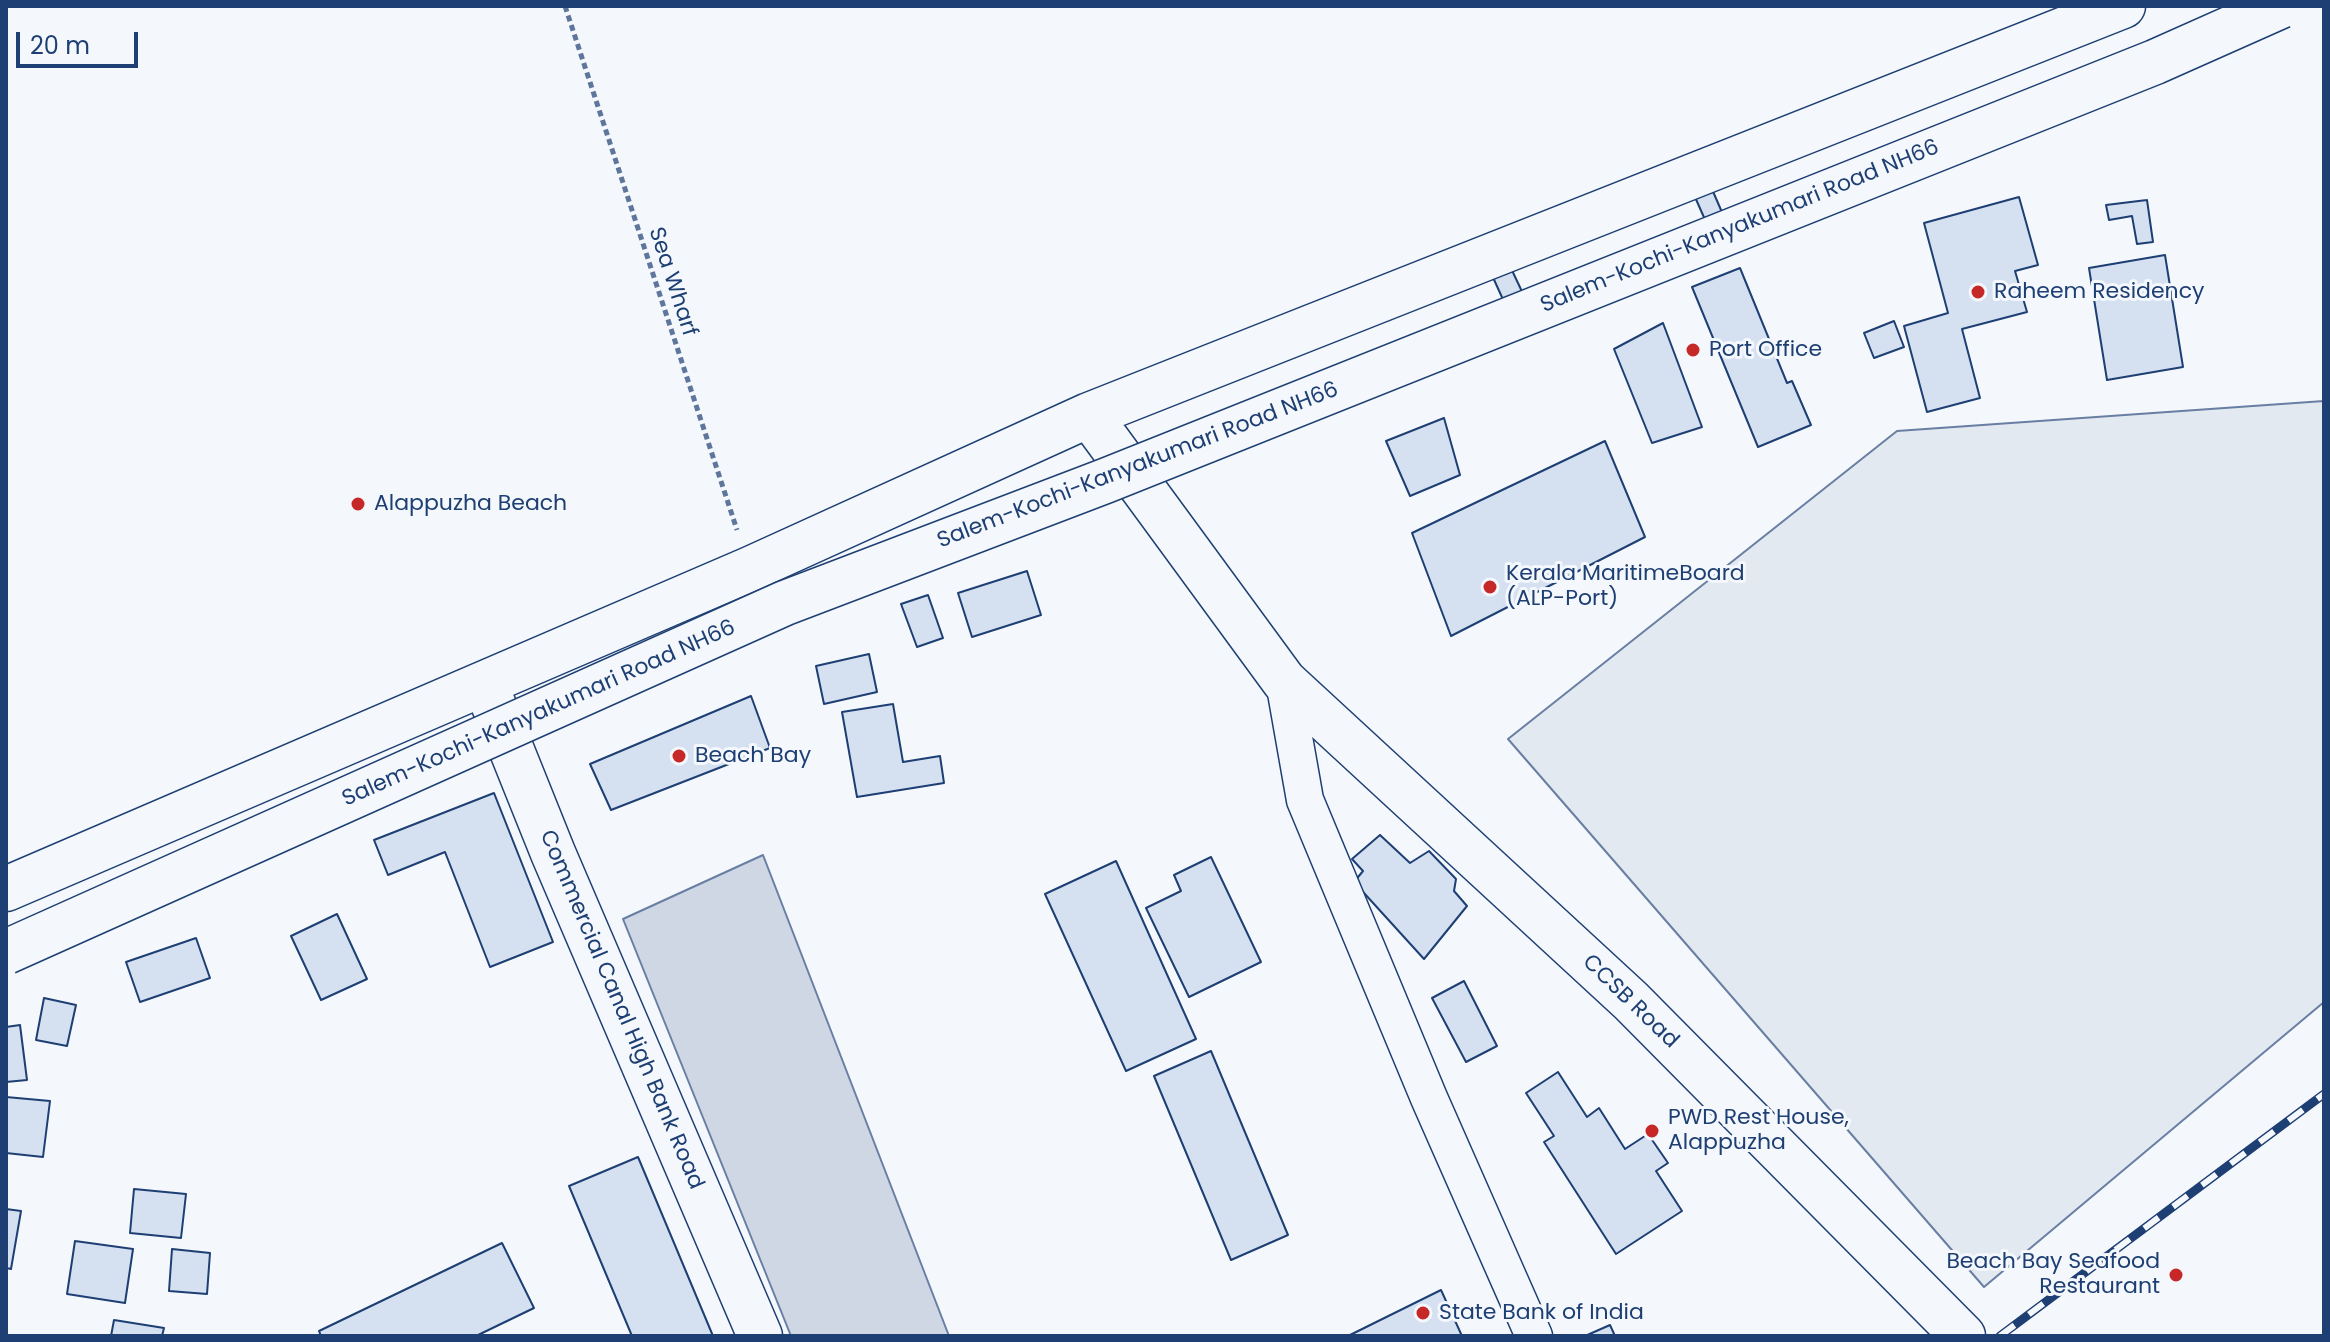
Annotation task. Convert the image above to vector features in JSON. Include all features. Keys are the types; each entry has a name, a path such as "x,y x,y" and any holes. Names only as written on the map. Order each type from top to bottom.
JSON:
{"main road":[{"path":"6,889 750,569 1089,415 2123,6"},
{"name":"Salem-Kochi-Kanyakumari Road NH66","path":"6,952 785,603 1120,475 2126,73 2281,6"},
{"name":"CCSB Road","path":"1089,415 1284,681 1631,1001 1963,1336"},
{"name":"Commercial Canal High Bank Road","path":"484,682 553,853 760,1336"}],"street":[{"path":"1284,681 1305,800 1429,1098 1534,1336"}],"path":[{"name":"Sea Wharf","path":"565,6 750,569"}],"shaded area":[{"path":"2324,401 2324,1002 1984,1287 1508,739 1897,431"},
{"path":"763,855 949,1336 791,1336 623,919"}],"building":[{"path":"1708,180 1731,233 1714,240 1691,188"},
{"path":"2019,197 2038,265 2015,271 2027,312 1962,329 1980,398 1927,412 1904,326 1948,313 1924,223"},
{"path":"2147,200 2153,242 2137,244 2132,216 2109,220 2106,205"},
{"path":"2165,255 2183,367 2107,380 2089,268"},
{"path":"1509,264 1534,317 1515,326 1491,273"},
{"path":"1740,268 1787,383 1792,381 1811,425 1758,447 1692,287"},
{"path":"1894,321 1904,347 1874,358 1864,333"},
{"path":"1663,323 1702,427 1652,443 1614,349"},
{"path":"1444,418 1460,475 1410,496 1386,441"},
{"name":"Kerala MaritimeBoard (ALP-Port)","path":"1605,441 1645,537 1451,636 1412,533"},
{"path":"1027,571 1041,615 972,637 958,593"},
{"path":"928,595 943,638 917,647 901,604"},
{"path":"869,654 877,692 824,704 816,666"},
{"name":"Beach Bay","path":"751,696 770,748 611,810 590,764"},
{"path":"893,704 903,762 940,756 944,783 857,797 842,712"},
{"path":"494,793 553,942 490,967 445,852 388,875 374,840"},
{"path":"1380,835 1410,863 1429,851 1456,879 1454,891 1467,906 1424,959 1354,882 1363,871 1352,859"},
{"path":"1211,857 1261,962 1189,997 1146,908 1181,891 1174,875"},
{"path":"1116,861 1196,1039 1126,1071 1045,894"},
{"path":"337,914 367,979 321,1000 291,936"},
{"path":"196,938 210,978 140,1002 126,962"},
{"path":"1464,981 1497,1046 1466,1062 1432,998"},
{"path":"44,998 76,1005 67,1046 36,1040"},
{"path":"20,1025 27,1080 6,1082 6,1027"},
{"path":"1211,1051 1288,1235 1231,1260 1154,1076"},
{"path":"1558,1072 1587,1117 1599,1108 1625,1149 1648,1134 1668,1163 1656,1171 1682,1211 1616,1254 1544,1142 1554,1136 1526,1093"},
{"path":"6,1097 50,1101 43,1157 6,1153"},
{"path":"638,1157 713,1336 632,1336 569,1186"},
{"path":"134,1189 186,1194 181,1238 130,1233"},
{"path":"6,1209 21,1211 11,1269 6,1268"},
{"path":"75,1241 133,1249 125,1303 67,1294"},
{"path":"502,1243 534,1308 476,1336 321,1336 319,1331"},
{"path":"172,1249 210,1253 207,1294 169,1291"},
{"name":"State Bank of India","path":"1441,1290 1462,1336 1348,1336"},
{"path":"114,1320 164,1328 162,1336 111,1336"},
{"path":"1610,1325 1615,1336 1585,1336"}],"railway":[{"path":"2000,1336 2324,1094"}],"place":[{"name":"Raheem Residency","path":"1978,292"},
{"name":"Port Office","path":"1693,350"},
{"name":"Alappuzha Beach","path":"358,504"},
{"name":"Kerala MaritimeBoard (ALP-Port)","path":"1490,587"},
{"name":"Beach Bay","path":"679,756"},
{"name":"PWD Rest House, Alappuzha","path":"1652,1131"},
{"name":"Beach Bay Seafood Restaurant","path":"2176,1275"},
{"name":"State Bank of India","path":"1423,1313"}]}
